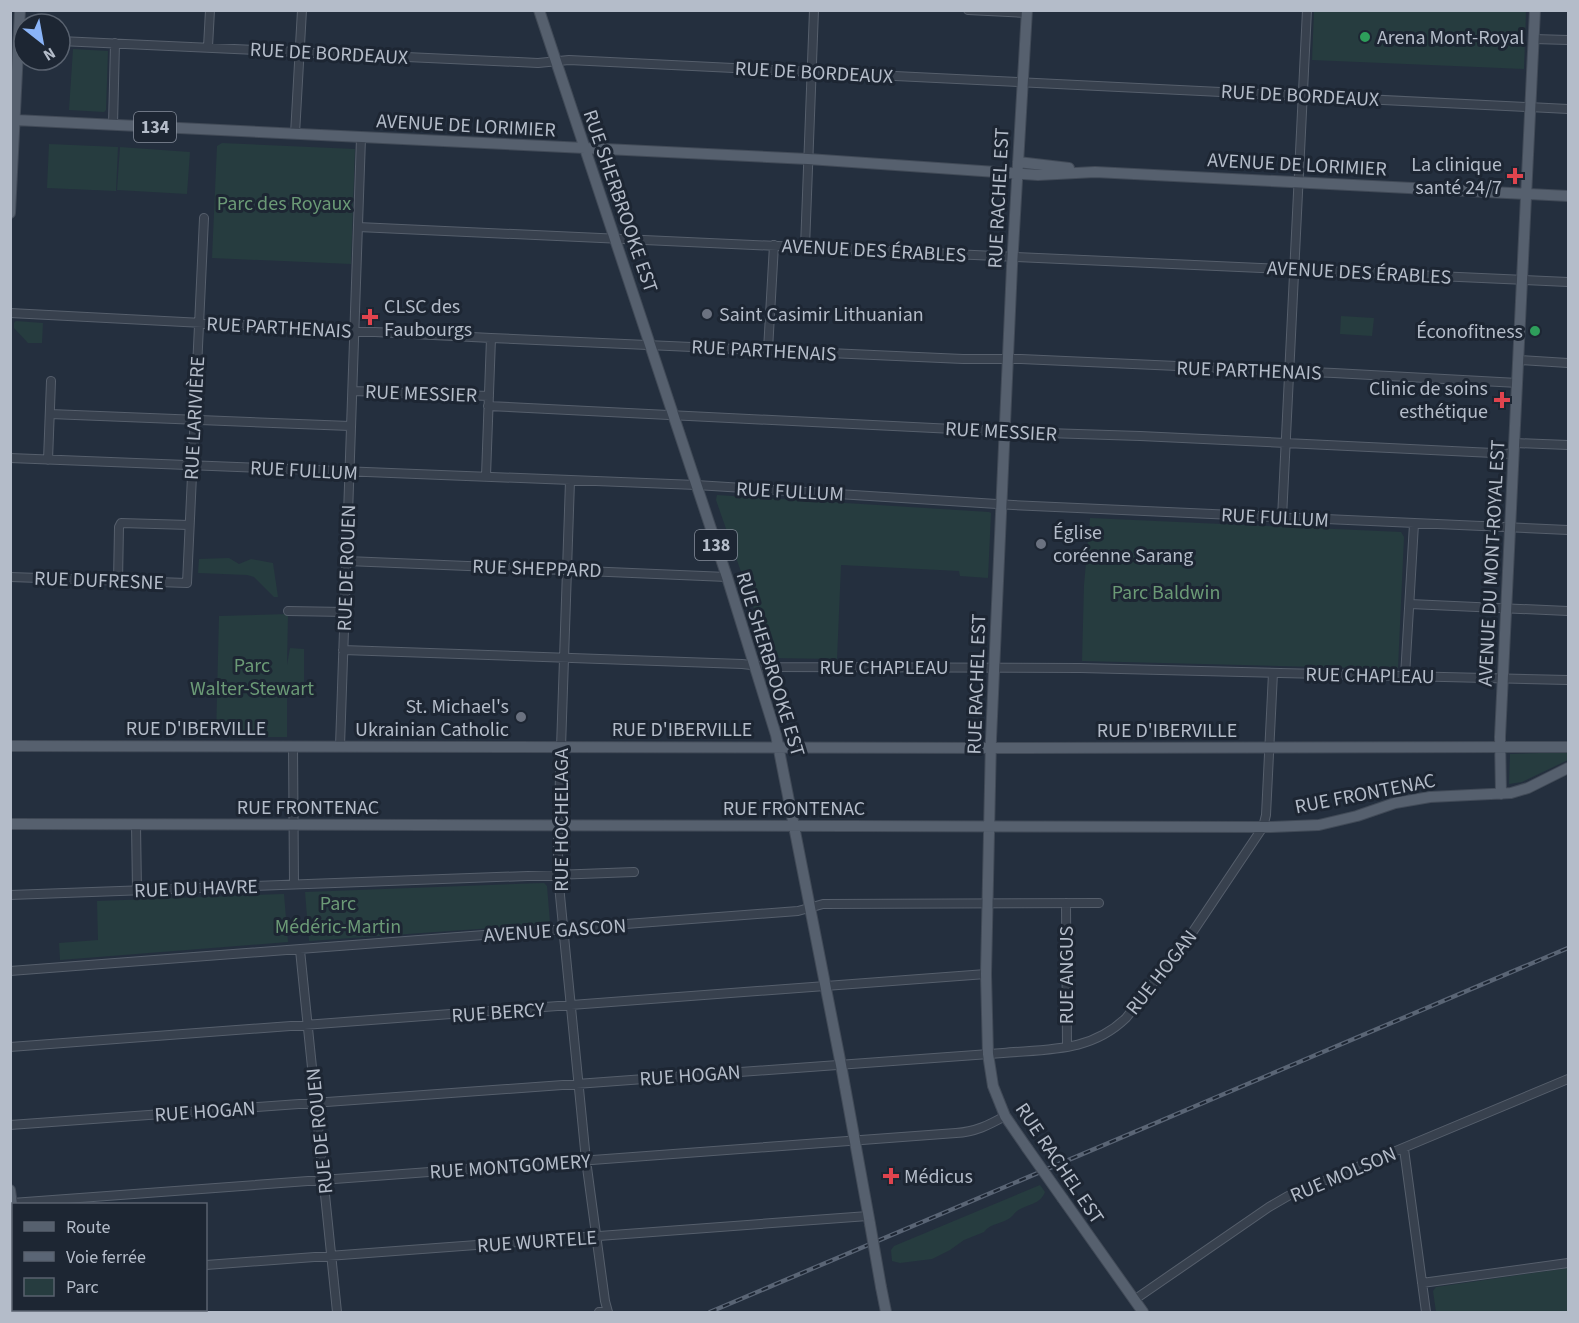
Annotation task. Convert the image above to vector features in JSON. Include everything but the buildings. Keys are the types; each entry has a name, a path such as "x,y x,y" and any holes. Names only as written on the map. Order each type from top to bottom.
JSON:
{"main road":[{"name":"RUE SHERBROOKE EST","path":"539,10 727,577 779,747 886,1312"},
{"name":"AVENUE DU MONT-ROYAL EST","path":"1501,794 1500,747 1535,10"},
{"name":"RUE RACHEL EST","path":"1027,12 1012,256 990,748 986,974 988,1054 993,1086 1005,1116 1143,1312"},
{"path":"11,211 12,120 17,72"},
{"name":"AVENUE DE LORIMIER","path":"12,120 1018,168 1038,175 1095,172 1569,196"},
{"name":"RUE D'IBERVILLE","path":"10,746 1569,747"},
{"name":"RUE FRONTENAC","path":"10,824 1263,827 1320,825 1395,803 1430,797 1511,793 1528,788 1569,768"},
{"path":"10,1190 12,1203"}],"street":[{"path":"208,47 210,10"},
{"path":"295,134 302,10"},
{"path":"804,247 814,10"},
{"path":"968,10 1027,12"},
{"path":"1282,518 1307,10"},
{"path":"1534,39 1569,40"},
{"name":"RUE DE BORDEAUX","path":"72,41 529,63 569,60 1569,110"},
{"path":"112,124 115,43"},
{"name":"RUE DE ROUEN","path":"340,746 361,138"},
{"name":"RUE LARIVIÈRE","path":"187,582 204,218"},
{"name":"AVENUE DES ÉRABLES","path":"358,227 1569,282"},
{"path":"768,350 774,245"},
{"name":"RUE PARTHENAIS","path":"10,313 491,338 1288,371 1518,383"},
{"path":"486,477 491,338"},
{"path":"1519,360 1569,363"},
{"path":"48,460 51,381"},
{"name":"RUE MESSIER","path":"352,391 489,396"},
{"name":"RUE MESSIER","path":"488,406 1286,444 1515,448 1569,445"},
{"path":"50,414 350,426"},
{"name":"RUE FULLUM","path":"10,458 696,486 1001,504 1569,530"},
{"name":"RUE HOCHELAGA","path":"570,481 558,874 586,1160 605,1312"},
{"path":"118,581 121,523 189,525"},
{"path":"1405,676 1414,524"},
{"name":"RUE SHEPPARD","path":"347,561 727,577"},
{"name":"RUE DUFRESNE","path":"10,577 187,582"},
{"path":"1410,604 1569,611"},
{"path":"288,611 345,612"},
{"name":"RUE CHAPLEAU","path":"343,650 755,666 994,667 1569,680"},
{"path":"1263,827 1266,815 1273,673"},
{"path":"293,746 294,884"},
{"path":"136,824 137,891"},
{"name":"RUE HOGAN","path":"10,1125 1067,1047 1097,1039 1114,1029 1126,1018 1190,936 1263,827"},
{"name":"RUE DU HAVRE","path":"10,895 634,872"},
{"name":"RUE ANGUS","path":"1066,903 1067,1047"},
{"name":"AVENUE GASCON","path":"10,971 798,912 823,904 1099,903"},
{"name":"RUE DE ROUEN","path":"300,950 337,1312"},
{"name":"RUE BERCY","path":"10,1047 986,974"},
{"name":"RUE MOLSON","path":"1134,1300 1288,1196 1569,1079"},
{"name":"RUE MONTGOMERY","path":"12,1203 971,1132 988,1126 1005,1116"},
{"path":"1404,1149 1426,1312"},
{"name":"RUE WURTELE","path":"207,1265 596,1236 869,1220"},
{"path":"1422,1283 1569,1263"}],"green space":[{"path":"1314,11 1526,11 1524,69 1312,60"},
{"path":"73,49 108,51 106,110 104,112 69,110"},
{"name":"Parc des Royaux","path":"222,143 355,149 351,264 212,258 217,146"},
{"path":"49,144 118,147 116,191 47,188"},
{"path":"120,147 190,152 187,194 117,190"},
{"path":"1341,316 1374,318 1372,336 1340,334"},
{"path":"16,321 43,323 42,343 28,343 14,328"},
{"path":"717,495 989,512 991,513 988,578 960,576 959,571 841,565 837,659 771,658 716,500"},
{"name":"Parc Baldwin","path":"1090,518 1401,532 1404,537 1398,668 1082,661 1084,585"},
{"path":"229,558 239,564 251,559 273,563 278,597 274,597 254,577 198,573 199,559"},
{"name":"Parc Walter-Stewart","path":"288,614 287,665 290,648 304,649 304,693 287,694 287,737 216,737 219,616"},
{"path":"1568,752 1568,760 1522,782 1509,784 1510,754"},
{"name":"Parc Médéric-Martin","path":"544,883 547,886 550,922 548,924 309,941 305,892"},
{"name":"Parc Médéric-Martin","path":"284,894 288,942 60,960 59,943 98,940 97,901"},
{"path":"1040,1185 1045,1192 1040,1199 1017,1211 1007,1220 964,1240 950,1250 932,1259 900,1263 892,1261 891,1250 894,1246"},
{"path":"1568,1268 1568,1312 1436,1312 1433,1291 1436,1287"}],"railway":[{"path":"710,1312 1568,948"}],"place":[{"name":"Arena Mont-Royal","path":"1365,37"},
{"name":"La clinique santé 24/7","path":"1515,176"},
{"name":"Saint Casimir Lithuanian","path":"707,314"},
{"name":"CLSC des Faubourgs","path":"370,317"},
{"name":"Éconofitness","path":"1535,331"},
{"name":"Clinic de soins esthétique","path":"1502,400"},
{"name":"Église coréenne Sarang","path":"1041,544"},
{"name":"St. Michael's Ukrainian Catholic","path":"521,717"},
{"name":"Médicus","path":"891,1176"}]}
